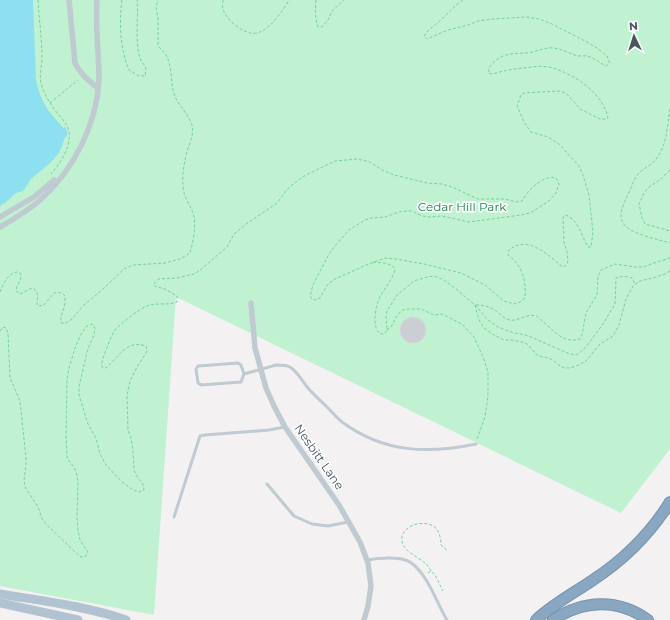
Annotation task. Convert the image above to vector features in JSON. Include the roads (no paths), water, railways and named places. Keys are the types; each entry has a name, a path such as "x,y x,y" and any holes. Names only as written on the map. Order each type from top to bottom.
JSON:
{"highway":[{"path":"536,620 543,613 604,572 635,548 651,529 670,502"},
{"path":"553,620 566,612 577,608 603,604 618,606 634,611 648,620"}],"main road":[{"path":"0,594 40,600 126,620"},
{"path":"0,603 78,620"}],"street":[{"path":"69,0 75,63 82,75 98,88"},
{"path":"0,227 23,213 40,200 58,181 78,153 88,131 97,98 99,78 96,20 97,0"},
{"path":"0,217 34,197 48,186 71,163"},
{"name":"Nesbitt Lane","path":"251,303 254,348 266,388 285,427 339,505 349,522 360,542 367,560 371,586 364,620"}],"lane":[{"path":"244,374 241,365 238,364 198,366 196,369 198,384 201,385 240,382 244,374 281,365 287,366 292,368 308,389 341,422 377,442 390,446 423,450 443,450 476,444"},
{"path":"174,517 200,436 269,430 285,427"},
{"path":"267,484 294,516 312,524 328,526 349,522"},
{"path":"367,560 393,558 409,562 423,576 447,620"}],"water":[{"path":"0,0 33,0 36,80 40,96 50,112 63,128 65,127 67,136 65,137 58,154 50,163 31,179 23,191 16,193 0,206"}],"park label":[{"name":"Cedar Hill Park","path":"462,207"}]}
